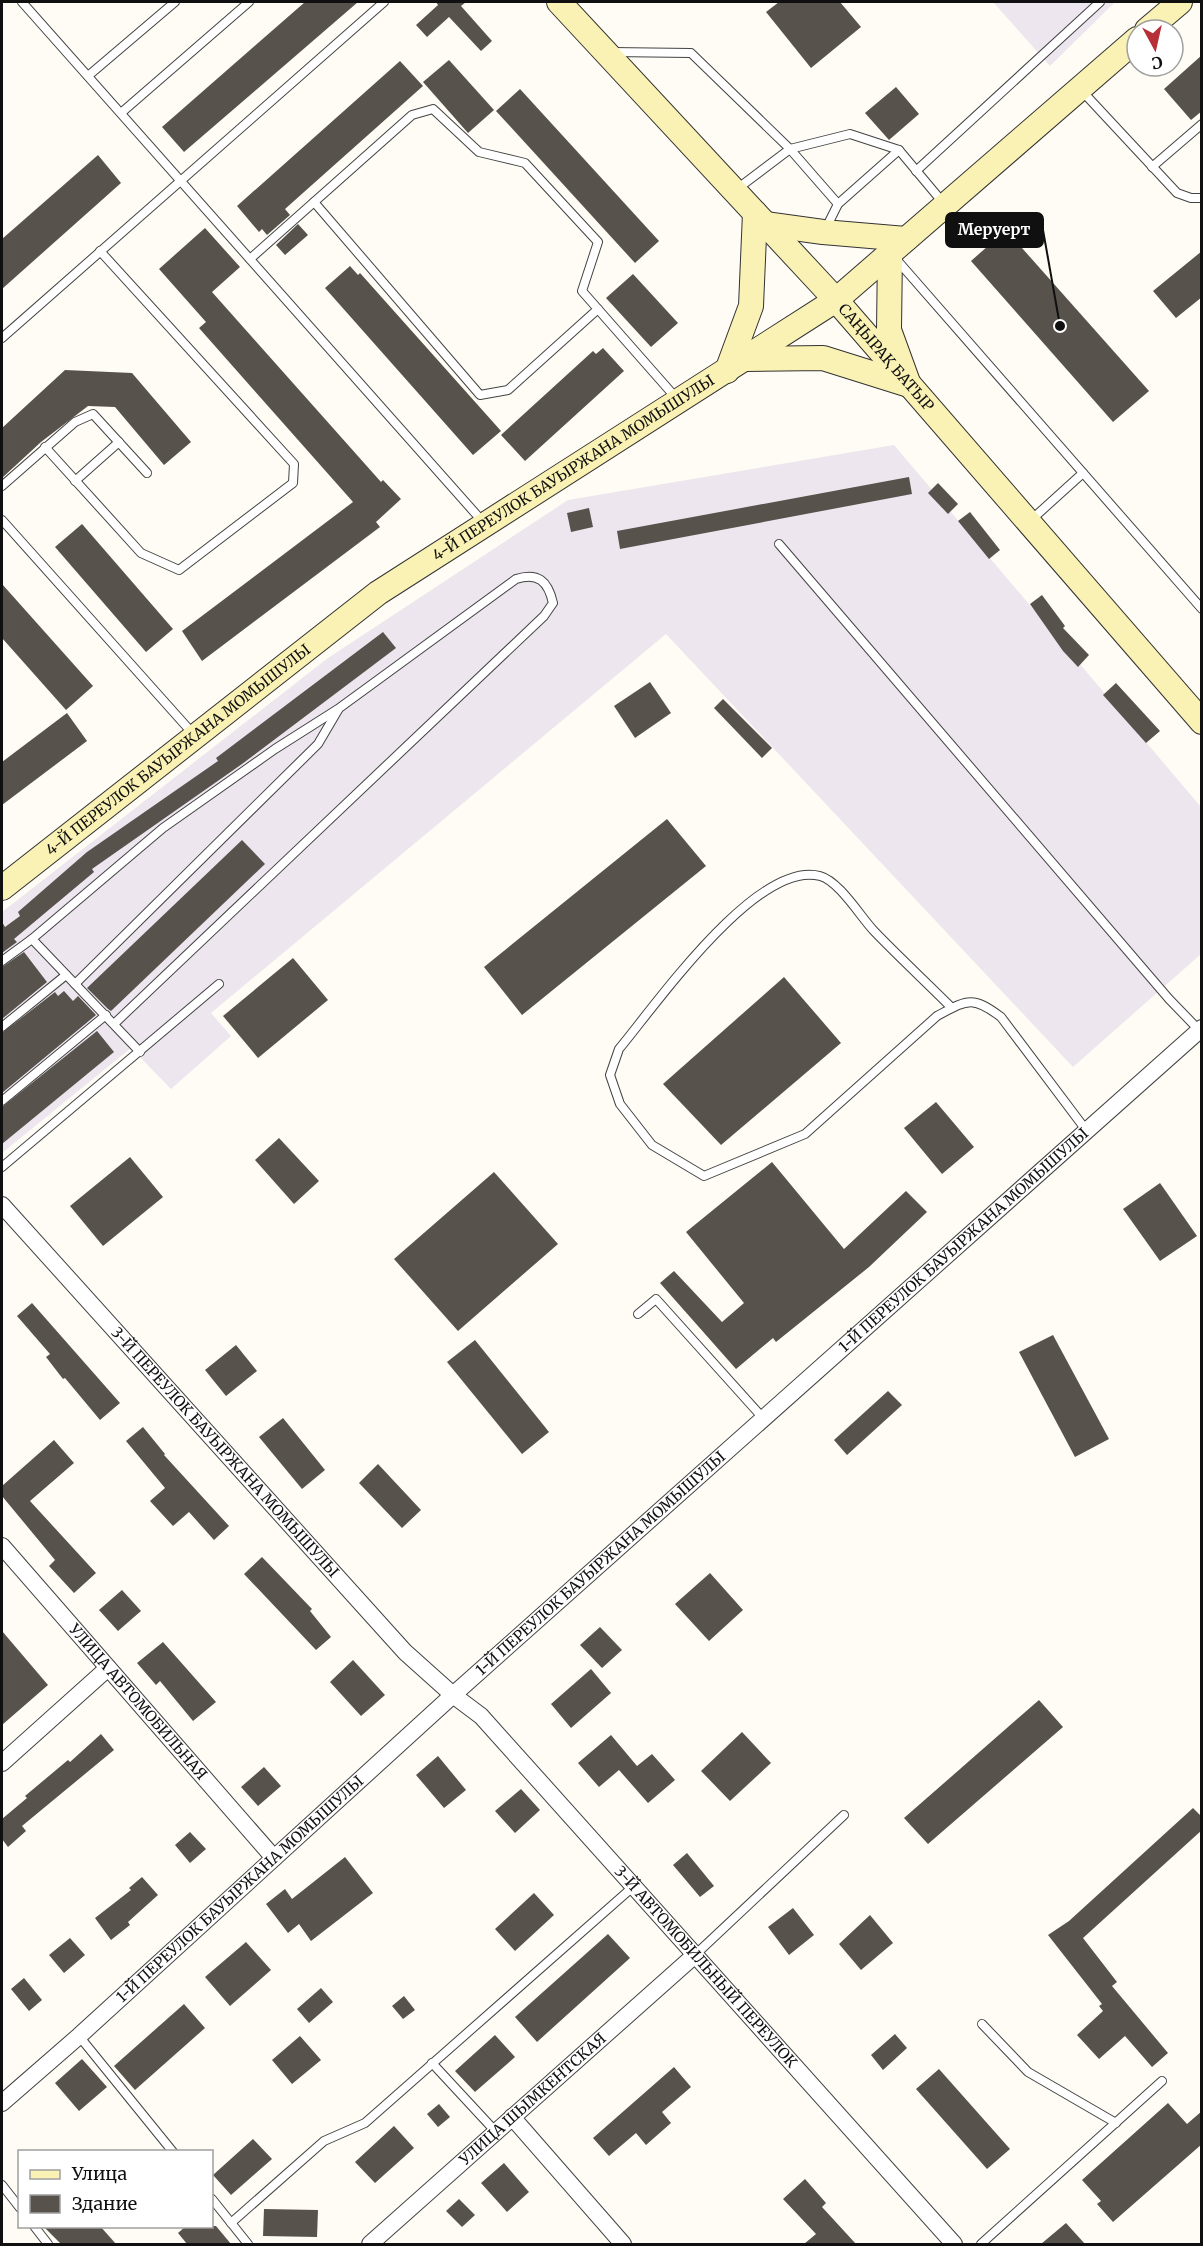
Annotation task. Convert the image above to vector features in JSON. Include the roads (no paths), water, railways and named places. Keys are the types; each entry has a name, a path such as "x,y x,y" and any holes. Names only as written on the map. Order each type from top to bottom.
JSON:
{"street":[{"name":"САҢЫРАҚ БАТЫР","path":"559,2 836,300 1028,523 1200,717"},
{"path":"1161,18 1180,2"},
{"name":"4-Й ПЕРЕУЛОК БАУЫРЖАНА МОМЫШУЛЫ","path":"2,888 378,593 836,300 1125,49"},
{"path":"760,218 898,246 889,330 909,385 823,358 736,365 751,306 760,218"},
{"name":"1-Й ПЕРЕУЛОК БАУЫРЖАНА МОМЫШУЛЫ","path":"2,2103 79,2036 453,1695 1200,1029"},
{"name":"3-Й ПЕРЕУЛОК БАУЫРЖАНА МОМЫШУЛЫ","path":"2,1204 405,1652 453,1695"},
{"name":"УЛИЦА АВТОМОБИЛЬНАЯ","path":"2,1546 274,1858"},
{"path":"2,1763 108,1668"},
{"name":"3-Й АВТОМОБИЛЬНЫЙ ПЕРЕУЛОК","path":"453,1695 482,1716 954,2244"},
{"name":"УЛИЦА ШЫМКЕНТСКАЯ","path":"370,2244 695,1955"},
{"path":"512,2117 623,2244"}],"lane":[{"path":"22,2 486,525"},
{"path":"88,76 175,2"},
{"path":"121,113 249,2"},
{"path":"2,338 384,2"},
{"path":"916,171 1100,2"},
{"path":"605,51 691,53 790,149 838,204"},
{"path":"1080,88 1177,193 1191,198 1202,198"},
{"path":"250,259 412,115 433,110 479,152 525,164 598,242 582,291 679,401"},
{"path":"1152,167 1202,124"},
{"path":"734,191 790,149 849,134 899,150 945,205"},
{"path":"823,232 838,204 899,150"},
{"path":"314,202 480,395 508,390 598,309"},
{"path":"898,246 1083,473 1202,609"},
{"path":"45,447 141,553 179,570 293,483 294,464 99,251"},
{"path":"2,486 75,422 93,414 147,473"},
{"path":"75,481 119,442"},
{"path":"1028,523 1083,473"},
{"path":"2,520 195,736"},
{"path":"778,544 1169,999 1200,1029"},
{"path":"2,962 163,828 274,749 338,709 516,579 529,575 540,579 550,590 553,603 544,616 115,1023"},
{"path":"75,984 318,744 338,709"},
{"path":"952,1008 873,930 842,892 820,876 799,876 770,886 728,918 619,1049 610,1075 620,1104 652,1144 704,1176 805,1134 937,1016 952,1008 966,1000 984,1004 1001,1017 1086,1130"},
{"path":"32,939 115,1023 140,1052"},
{"path":"2,1027 66,975"},
{"path":"2,1167 219,984"},
{"path":"2,1101 106,1015"},
{"path":"638,1314 656,1299 763,1418"},
{"path":"695,1955 844,1815"},
{"path":"231,2223 324,2141 365,2123 634,1886"},
{"path":"982,2024 1028,2072 1116,2123"},
{"path":"79,2036 172,2150"},
{"path":"432,2063 496,2132"},
{"path":"981,2244 1162,2081"},
{"path":"2,2185 18,2205"},
{"path":"213,2200 248,2244"},
{"path":"36,2228 48,2244"}],"place":[{"name":"Меруерт","path":"1060,326"}]}
